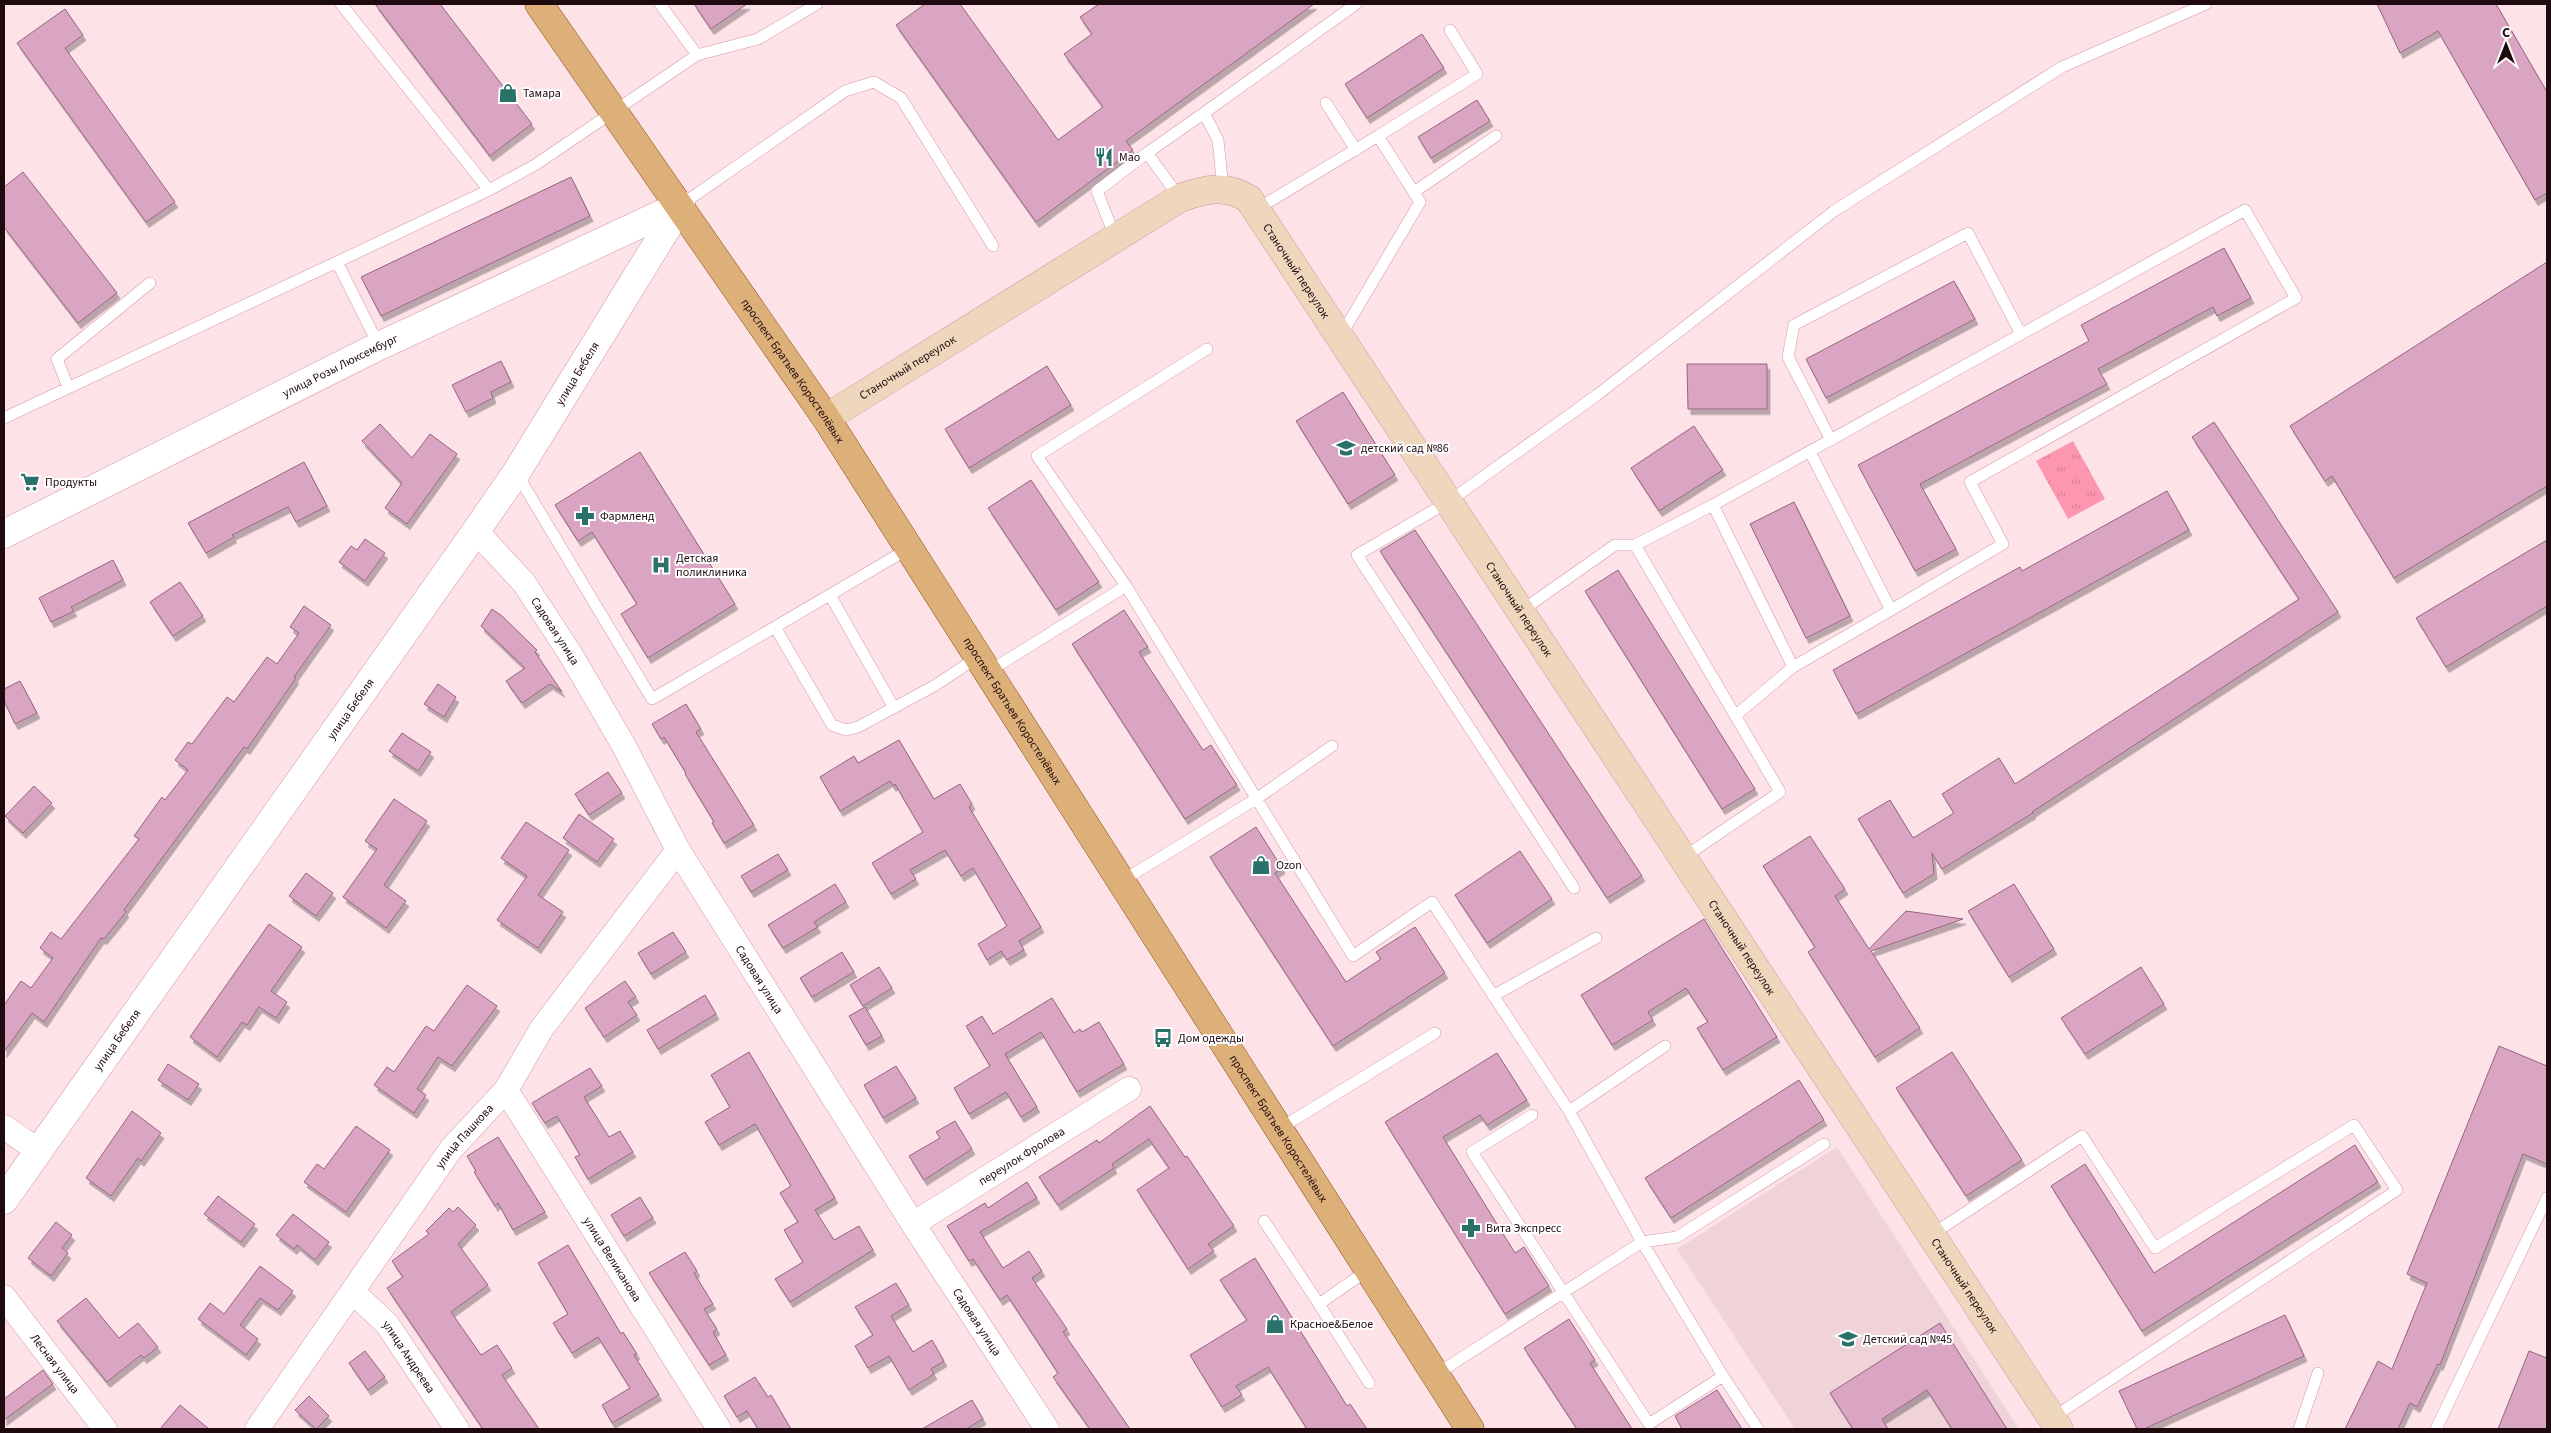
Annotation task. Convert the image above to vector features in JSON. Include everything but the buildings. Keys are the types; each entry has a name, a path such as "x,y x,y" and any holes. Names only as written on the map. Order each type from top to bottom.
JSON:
{"main road":[{"name":"проспект Братьев Коростелёвых","path":"539,4 681,206 826,418 1470,1429"},
{"name":"Станочный переулок","path":"826,418 1180,198 1201,190 1223,189 1237,191 1250,199 2055,1424"}],"street":[{"name":"улица Розы Люксембург","path":"4,534 379,346 681,206"},
{"name":"улица Бебеля","path":"4,1200 516,473 681,206"},
{"name":"Садовая улица","path":"476,531 524,583 571,655 624,746 678,850 913,1224 1047,1429"},
{"name":"улица Пашкова","path":"257,1429 451,1149 506,1090 542,1028 678,850"},
{"name":"переулок Фролова","path":"913,1224 1129,1089"},
{"name":"улица Великанова","path":"506,1090 719,1429"},
{"path":"4,1127 39,1151"},
{"name":"улица Андреева","path":"353,1292 387,1324 457,1429"},
{"name":"Лесная улица","path":"4,1297 105,1429"}],"lane":[{"path":"341,4 489,190"},
{"path":"660,4 697,55"},
{"path":"4,418 489,190 535,165 697,55 758,39 818,4"},
{"path":"1115,237 1097,191 1147,153 1356,4"},
{"path":"1574,888 1357,555 1448,502 1597,395 1834,211 2062,68 2206,4"},
{"path":"1257,209 1477,74 1450,30"},
{"path":"681,206 845,91 874,82 901,98 993,246"},
{"path":"1326,103 1356,150"},
{"path":"1204,114 1218,140 1223,189"},
{"path":"1340,337 1420,202 1378,136"},
{"path":"1414,192 1496,136"},
{"path":"1147,153 1180,198"},
{"path":"1521,611 1615,545 1634,545 1713,505 2245,210 2296,298 1970,482 2003,544 1793,667 1735,716"},
{"path":"1831,440 1788,357 1794,325 1968,233 2021,334"},
{"path":"337,262 379,346"},
{"path":"68,387 57,359 150,283"},
{"path":"1207,349 1037,456 1126,586 1353,956 1432,902 1569,1111 1642,1242 1723,1376 1758,1429"},
{"path":"1810,452 1891,610"},
{"path":"516,473 652,699 908,549"},
{"path":"1713,505 1793,667"},
{"path":"1634,545 1780,792 1684,857"},
{"path":"775,627 832,725 846,730 858,727 934,686 983,664 1126,586"},
{"path":"830,595 894,708"},
{"path":"1122,880 1256,799 1332,746"},
{"path":"1493,996 1596,938"},
{"path":"1279,1130 1435,1033"},
{"path":"1569,1111 1665,1046"},
{"path":"1532,1115 1472,1152 1649,1424 1723,1376"},
{"path":"1932,1235 2082,1136 2155,1248 2354,1125 2392,1182 2397,1190 2055,1424"},
{"path":"1435,1375 1564,1294 1642,1242 1677,1237 1824,1144"},
{"path":"2436,1429 2547,1198"},
{"path":"1264,1221 1369,1383"},
{"path":"1319,1304 1368,1270"},
{"path":"2299,1429 2318,1373"}],"shaded area":[{"name":"Детский сад №45","path":"1837,1147 2019,1429 1795,1429 1677,1249"}],"green space":[{"path":"2073,441 2105,499 2068,519 2036,461"}],"place":[{"name":"Тамара","path":"508,93"},
{"name":"Мао","path":"1104,157"},
{"name":"детский сад №86","path":"1346,448"},
{"name":"Продукты","path":"30,482"},
{"name":"Фармленд","path":"585,516"},
{"name":"Детская поликлиника","path":"661,565"},
{"name":"Ozon","path":"1261,865"},
{"name":"Дом одежды","path":"1163,1038"},
{"name":"Вита Экспресс","path":"1471,1228"},
{"name":"Красное&Белое","path":"1275,1324"},
{"name":"Детский сад №45","path":"1848,1339"}]}
